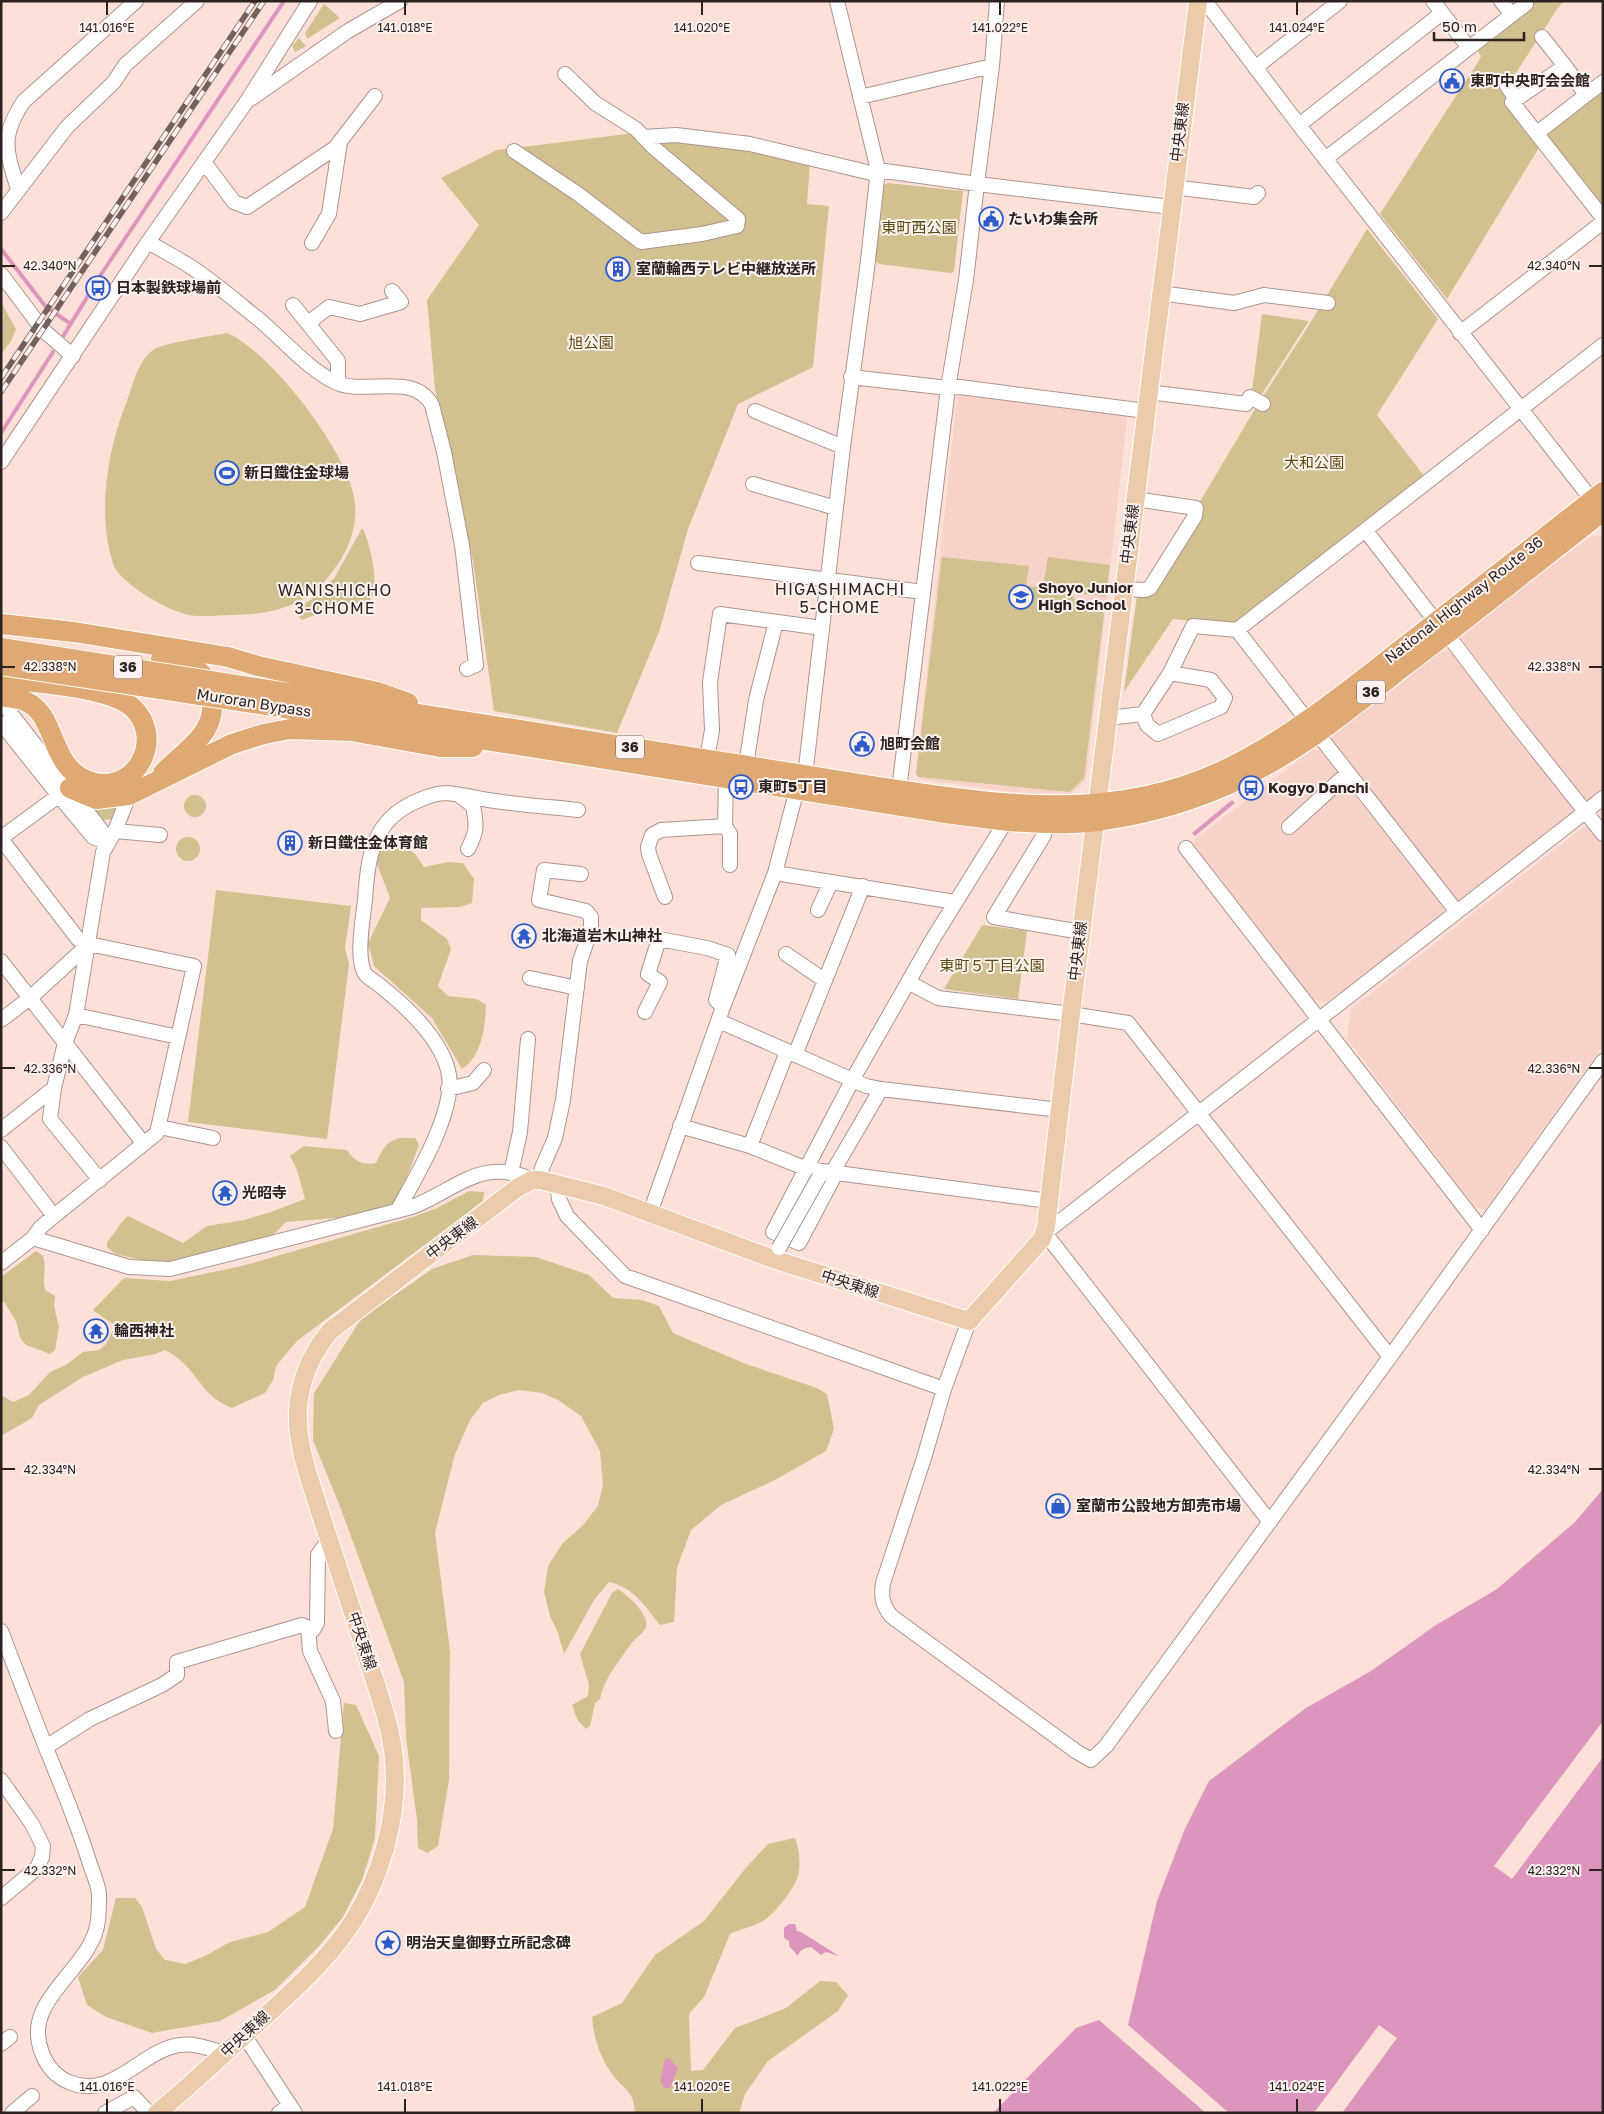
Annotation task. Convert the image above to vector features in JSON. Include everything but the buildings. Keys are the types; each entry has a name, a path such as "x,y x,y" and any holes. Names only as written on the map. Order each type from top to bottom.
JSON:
{"highway":[{"name":"National Highway Route 36","path":"507,743 726,778 899,790 969,800 1096,813 1145,812 1188,800 1244,777 1268,764 1312,726 1343,695 1442,628 1600,506"},
{"path":"1,624 74,632 228,657 258,666 377,692 454,719"},
{"path":"1,635 100,648 185,664 207,678 212,688 213,706 206,730 156,780"},
{"name":"Muroran Bypass","path":"1,648 507,743"},
{"name":"Muroran Bypass","path":"1,665 454,719"},
{"path":"1,679 104,693 122,700 133,707 142,718 147,746 142,761 132,774 114,783 96,783 81,778 70,769 60,755 37,710 27,701 3,705"},
{"name":"National Highway Route 36","path":"454,719 746,766 801,783 1006,822 1071,823 1096,813"},
{"path":"64,792 96,799 129,795 232,744 290,729 352,732 440,747 483,746 507,743"}],"main road":[{"name":"中央東線","path":"1045,1233 1107,718 1198,1"},
{"name":"中央東線","path":"157,2113 302,1982 347,1932 365,1901 382,1860 391,1822 394,1784 393,1750 383,1705 302,1452 299,1431 300,1392 305,1375 315,1353 330,1331 517,1188 536,1180 604,1196 969,1321"},
{"path":"969,1321 1042,1239 1045,1233"}],"street":[{"path":"18,189 7,150 11,119 24,101 136,1"},
{"path":"1,213 11,203 18,189 67,127 114,82 125,65 197,1"},
{"path":"1,462 148,242 247,101 310,1"},
{"path":"247,101 348,31 400,1"},
{"path":"899,790 948,388 966,280 992,66 997,1"},
{"path":"1205,1 1460,333 1600,506"},
{"path":"1255,68 1340,1"},
{"path":"1433,1 1470,48"},
{"path":"1501,1 1512,15"},
{"path":"650,1212 723,1007 775,873 801,783 822,628 851,377 867,269 878,170 839,2"},
{"path":"1325,158 1526,4"},
{"path":"1299,125 1442,12"},
{"path":"1542,37 1586,95"},
{"path":"860,97 992,66"},
{"path":"1514,101 1565,66"},
{"path":"514,152 578,194 641,242 702,234 736,226 738,219 636,129 595,103 566,74"},
{"path":"1537,133 1603,82"},
{"path":"1460,333 1603,220 1514,101 1507,86"},
{"path":"204,162 234,202 247,207 335,148 375,96"},
{"path":"643,137 676,136 750,144 871,173 878,170 1171,207"},
{"path":"312,243 329,214 340,142"},
{"path":"1173,187 1254,197 1258,193"},
{"path":"148,242 190,267 258,319 325,376 338,383 350,386 408,388 420,392 429,398 444,452 462,545 476,665 467,670"},
{"path":"1,274 43,330 73,356"},
{"path":"308,323 329,306 360,314 401,302 392,292"},
{"path":"1160,294 1234,304 1264,296 1328,303"},
{"path":"293,305 338,361 338,383"},
{"path":"1143,714 1170,673 1193,626 1237,630 1603,345"},
{"path":"851,377 948,388 960,387 1146,411"},
{"path":"1148,392 1246,404 1250,397 1263,404"},
{"path":"755,411 843,447"},
{"path":"753,484 836,508"},
{"path":"1124,589 1145,590 1150,588 1195,516 1196,508 1135,499"},
{"path":"1366,531 1603,834"},
{"path":"698,563 923,592"},
{"path":"707,759 712,730 710,682 720,614 822,628"},
{"path":"746,766 756,700 776,622"},
{"path":"1237,630 1456,912"},
{"path":"1143,714 1147,725 1158,734 1221,707 1225,698 1211,680 1170,673"},
{"path":"3,705 64,792"},
{"path":"1107,718 1143,714"},
{"path":"1,723 102,831 107,842"},
{"path":"1289,827 1348,773"},
{"path":"726,778 725,826 730,834 730,865"},
{"path":"1,1263 33,1238 40,1228 54,1216 157,1133 194,966 89,944 78,939 1,838 64,792"},
{"path":"397,1211 428,1157 443,1117 449,1078 445,1059 436,1044 413,1016 366,974 360,954 365,894 373,845 381,828 388,819 402,809 426,797 445,793 578,810"},
{"path":"100,1180 50,1119 54,1088 65,1043 76,1015 103,852 115,831 129,795"},
{"path":"459,795 473,806 476,819 476,828 468,849"},
{"path":"1270,1522 1045,1233 1603,798"},
{"path":"827,1174 799,1243 773,1232 852,1080 955,902 1006,822"},
{"path":"665,897 649,854 648,847 652,835 661,830 725,826"},
{"path":"115,831 160,835"},
{"path":"1044,835 994,917 1081,932"},
{"path":"1186,848 1482,1230"},
{"path":"33,1238 129,1267 170,1269 397,1211 430,1200 475,1175 493,1172 511,1173 536,1180 555,1138 563,1100 580,961 591,929 591,917 586,911 539,900 544,870 581,874"},
{"path":"775,873 955,902"},
{"path":"818,910 831,882"},
{"path":"750,1146 824,980 863,886"},
{"path":"645,1012 660,982 648,974 659,939 707,948 728,955 716,1000 723,1007"},
{"path":"1,1020 30,998 89,944"},
{"path":"786,954 824,980"},
{"path":"1,961 144,1144"},
{"path":"530,978 578,988"},
{"path":"908,982 938,998 1128,1023 1390,1357"},
{"path":"76,1015 178,1037"},
{"path":"719,1021 866,1086 1060,1110"},
{"path":"511,1173 520,1132 528,1039"},
{"path":"969,1321 944,1389 924,1458 883,1582 881,1596 884,1607 901,1624 1090,1760 1106,1746 1603,1062"},
{"path":"448,1089 473,1083 484,1070"},
{"path":"1,1130 54,1088"},
{"path":"776,1254 881,1089"},
{"path":"680,1126 750,1146 806,1168 827,1174 1049,1200"},
{"path":"159,1127 213,1138"},
{"path":"1,1147 54,1216"},
{"path":"557,1184 560,1199 567,1216 625,1276 944,1389"},
{"path":"46,1747 90,1719 162,1685 177,1675 176,1662 302,1625 313,1630 317,1623 318,1555 329,1539"},
{"path":"308,1628 310,1651 333,1702 336,1731"},
{"path":"1,1631 78,1826 99,1892 98,1922 89,1948 55,1990 41,2012 38,2044 44,2059 52,2072 70,2083 93,2086 121,2076 145,2060 174,2046 194,2045 224,2053"},
{"path":"1,1780 32,1824 43,1846 42,1857 37,1868 1,1898"},
{"path":"244,2035 288,2110"},
{"path":"12,2113 32,2096"},
{"path":"105,2113 134,2096 149,2113"}],"shaded area":[{"name":"Shoyo Junior High School","path":"961,395 1125,415 1127,420 1086,780 1071,794 1013,792 919,779 916,774 957,398"},
{"path":"1598,535 1603,537 1603,790 1587,803 1461,636 1464,630 1590,537"},
{"path":"1446,650 1453,654 1577,810 1465,898 1458,899 1452,896 1333,744 1332,739 1332,735 1435,655"},
{"path":"1312,750 1319,750 1444,909 1441,917 1328,1001 1322,1002 1311,998 1194,844 1194,840"},
{"path":"1232,800 1235,803 1195,836 1192,833"},
{"path":"1587,827 1603,845 1603,1045 1487,1207 1482,1209 1475,1207 1347,1039 1351,1009 1582,828"},
{"path":"1603,1489 1603,2113 1229,2113 1128,2025 1157,1901 1184,1831 1209,1781 1306,1708 1371,1671 1436,1625 1497,1589 1575,1522"},
{"path":"789,1924 795,1924 797,1931 839,1956 826,1952 821,1955 811,1947 801,1950 798,1956 789,1946 789,1941 784,1938 784,1928"},
{"path":"1099,2020 1206,2113 993,2113 1076,2028"},
{"path":"665,2059 670,2059 678,2068 670,2088 664,2088 660,2080"}],"green space":[{"path":"1531,1 1564,1 1505,90 1507,93 1504,102 1540,146 1447,299 1380,214 1481,57 1478,51 1520,18"},
{"path":"324,4 340,18 307,39 305,33"},
{"path":"299,38 306,46 295,52 292,46"},
{"path":"1603,90 1603,205 1548,136 1548,133"},
{"name":"旭公園","path":"626,134 731,144 810,163 807,204 829,206 813,367 738,404 688,529 659,632 617,733 494,711 473,561 435,389 427,300 479,225 441,178 497,150"},
{"name":"東町西公園","path":"888,183 963,191 954,271 951,273 879,264 875,261 884,185"},
{"name":"大和公園","path":"1367,229 1438,319 1377,415 1425,477 1234,625 1173,619 1124,692 1137,595 1145,594 1255,409"},
{"path":"1,302 16,329 11,341 1,354"},
{"path":"1262,314 1309,321 1262,394 1252,391"},
{"name":"新日鐵住金球場","path":"227,333 244,343 284,380 322,429 348,477 354,497 355,521 349,543 338,564 324,582 305,598 282,608 257,614 196,616 167,607 147,596 120,575 115,568 107,538 105,519 107,480 119,423 139,368 147,355 158,347"},
{"path":"362,528 370,548 375,583 370,600 333,608 302,620 299,617 301,606 318,595 335,577"},
{"path":"942,557 1029,566 1026,586 1043,588 1048,557 1110,565 1106,596 1073,593 1074,599 1095,602 1104,614 1084,778 1070,792 919,777 916,774"},
{"path":"195,795 203,798 206,806 203,814 195,817 187,814 184,806 187,798"},
{"path":"92,806 117,806 114,819 102,820"},
{"path":"385,836 412,851 424,867 448,862 463,863 474,879 472,903 459,907 421,908 421,920 447,939 451,949 438,986 448,996 477,999 486,1005 485,1022 478,1049 474,1057 462,1069 432,1018 374,966 368,943 390,898 377,864 381,838"},
{"path":"188,837 193,838 199,844 199,854 193,860 188,861 183,860 177,854 176,849 177,844 183,838"},
{"path":"216,890 351,906 345,948 349,964 327,1139 188,1122"},
{"name":"東町５丁目公園","path":"982,925 1027,931 1018,999 944,989"},
{"path":"400,1138 415,1138 419,1145 399,1198 391,1207 360,1216 286,1222 273,1235 196,1259 155,1263 115,1254 107,1247 107,1242 128,1216 183,1243 207,1226 244,1220 305,1199 297,1170 290,1156 304,1146 347,1150 359,1162 371,1164 376,1163 383,1150 391,1141"},
{"path":"469,1191 484,1192 483,1201 297,1341 276,1366 273,1380 265,1393 232,1408 209,1393 181,1361 165,1350 156,1354 123,1360 83,1377 39,1405 32,1418 1,1436 1,1395 13,1402 29,1395 50,1372 66,1365 83,1352 99,1350 106,1344 115,1326 93,1310 124,1278 170,1281 242,1266 413,1217 437,1208"},
{"path":"36,1251 43,1256 45,1290 55,1296 54,1306 59,1327 55,1350 50,1354 26,1345 20,1338 16,1321 4,1302 1,1302 1,1277"},
{"path":"473,1255 536,1257 589,1275 613,1298 642,1300 659,1306 673,1333 746,1364 817,1388 827,1394 834,1429 826,1451 775,1480 721,1505 691,1530 677,1568 674,1622 660,1625 638,1598 625,1588 609,1582 594,1600 564,1654 558,1633 550,1616 544,1592 548,1566 562,1544 583,1525 598,1506 603,1485 600,1451 581,1416 558,1400 542,1393 519,1390 499,1395 483,1403 470,1420 455,1454 435,1533 450,1651 449,1780 438,1846 427,1853 418,1848 417,1820 406,1738 404,1682 341,1509 313,1440 314,1393 361,1319 432,1269"},
{"path":"618,1589 632,1600 645,1616 646,1627 617,1663 605,1684 600,1699 595,1703 590,1726 586,1729 578,1721 572,1705 588,1696 589,1685 580,1654 612,1593"},
{"path":"344,1703 356,1705 379,1756 375,1838 362,1880 343,1917 319,1946 275,1990 220,2021 152,2033 106,2017 87,2005 78,1977 103,1950 116,1898 135,1898 142,1907 156,1949 165,1960 185,1964 205,1956 230,1942 268,1932 305,1907 333,1829"},
{"path":"795,1838 798,1851 798,1876 789,1894 768,1918 730,1934 704,1997 689,2014 691,2071 703,2070 735,2028 786,2008 820,1981 836,1982 848,1995 838,2011 768,2061 745,2094 739,2113 635,2113 630,2094 614,2077 600,2052 592,2017 622,2003 655,1955 704,1921 744,1870 768,1844"}],"pier":[{"path":"1603,1721 1603,1757 1512,1879 1494,1866"},
{"path":"1097,2018 1100,2018 1208,2113 1206,2113"},
{"path":"1379,2025 1397,2038 1342,2113 1314,2113"}],"waterway":[{"path":"62,338 102,273 284,1"},
{"path":"1,249 46,307 71,324"},
{"path":"1,433 53,352"}],"railway":[{"path":"1,378 255,1"},
{"path":"1,392 264,1"}],"place":[{"name":"東町中央町会会館","path":"1452,81"},
{"name":"たいわ集会所","path":"991,219"},
{"name":"室蘭輪西テレビ中継放送所","path":"618,269"},
{"name":"日本製鉄球場前","path":"98,288"},
{"name":"新日鐵住金球場","path":"227,473"},
{"name":"Shoyo Junior High School","path":"1021,597"},
{"name":"旭町会館","path":"862,744"},
{"name":"東町5丁目","path":"741,787"},
{"name":"Kogyo Danchi","path":"1251,788"},
{"name":"新日鐵住金体育館","path":"290,843"},
{"name":"北海道岩木山神社","path":"524,936"},
{"name":"光昭寺","path":"225,1193"},
{"name":"輪西神社","path":"96,1331"},
{"name":"室蘭市公設地方卸売市場","path":"1058,1506"},
{"name":"明治天皇御野立所記念碑","path":"388,1943"}],"district":[{"name":"HIGASHIMACHI 5-CHOME","path":"840,598"},
{"name":"WANISHICHO 3-CHOME","path":"335,599"}]}
